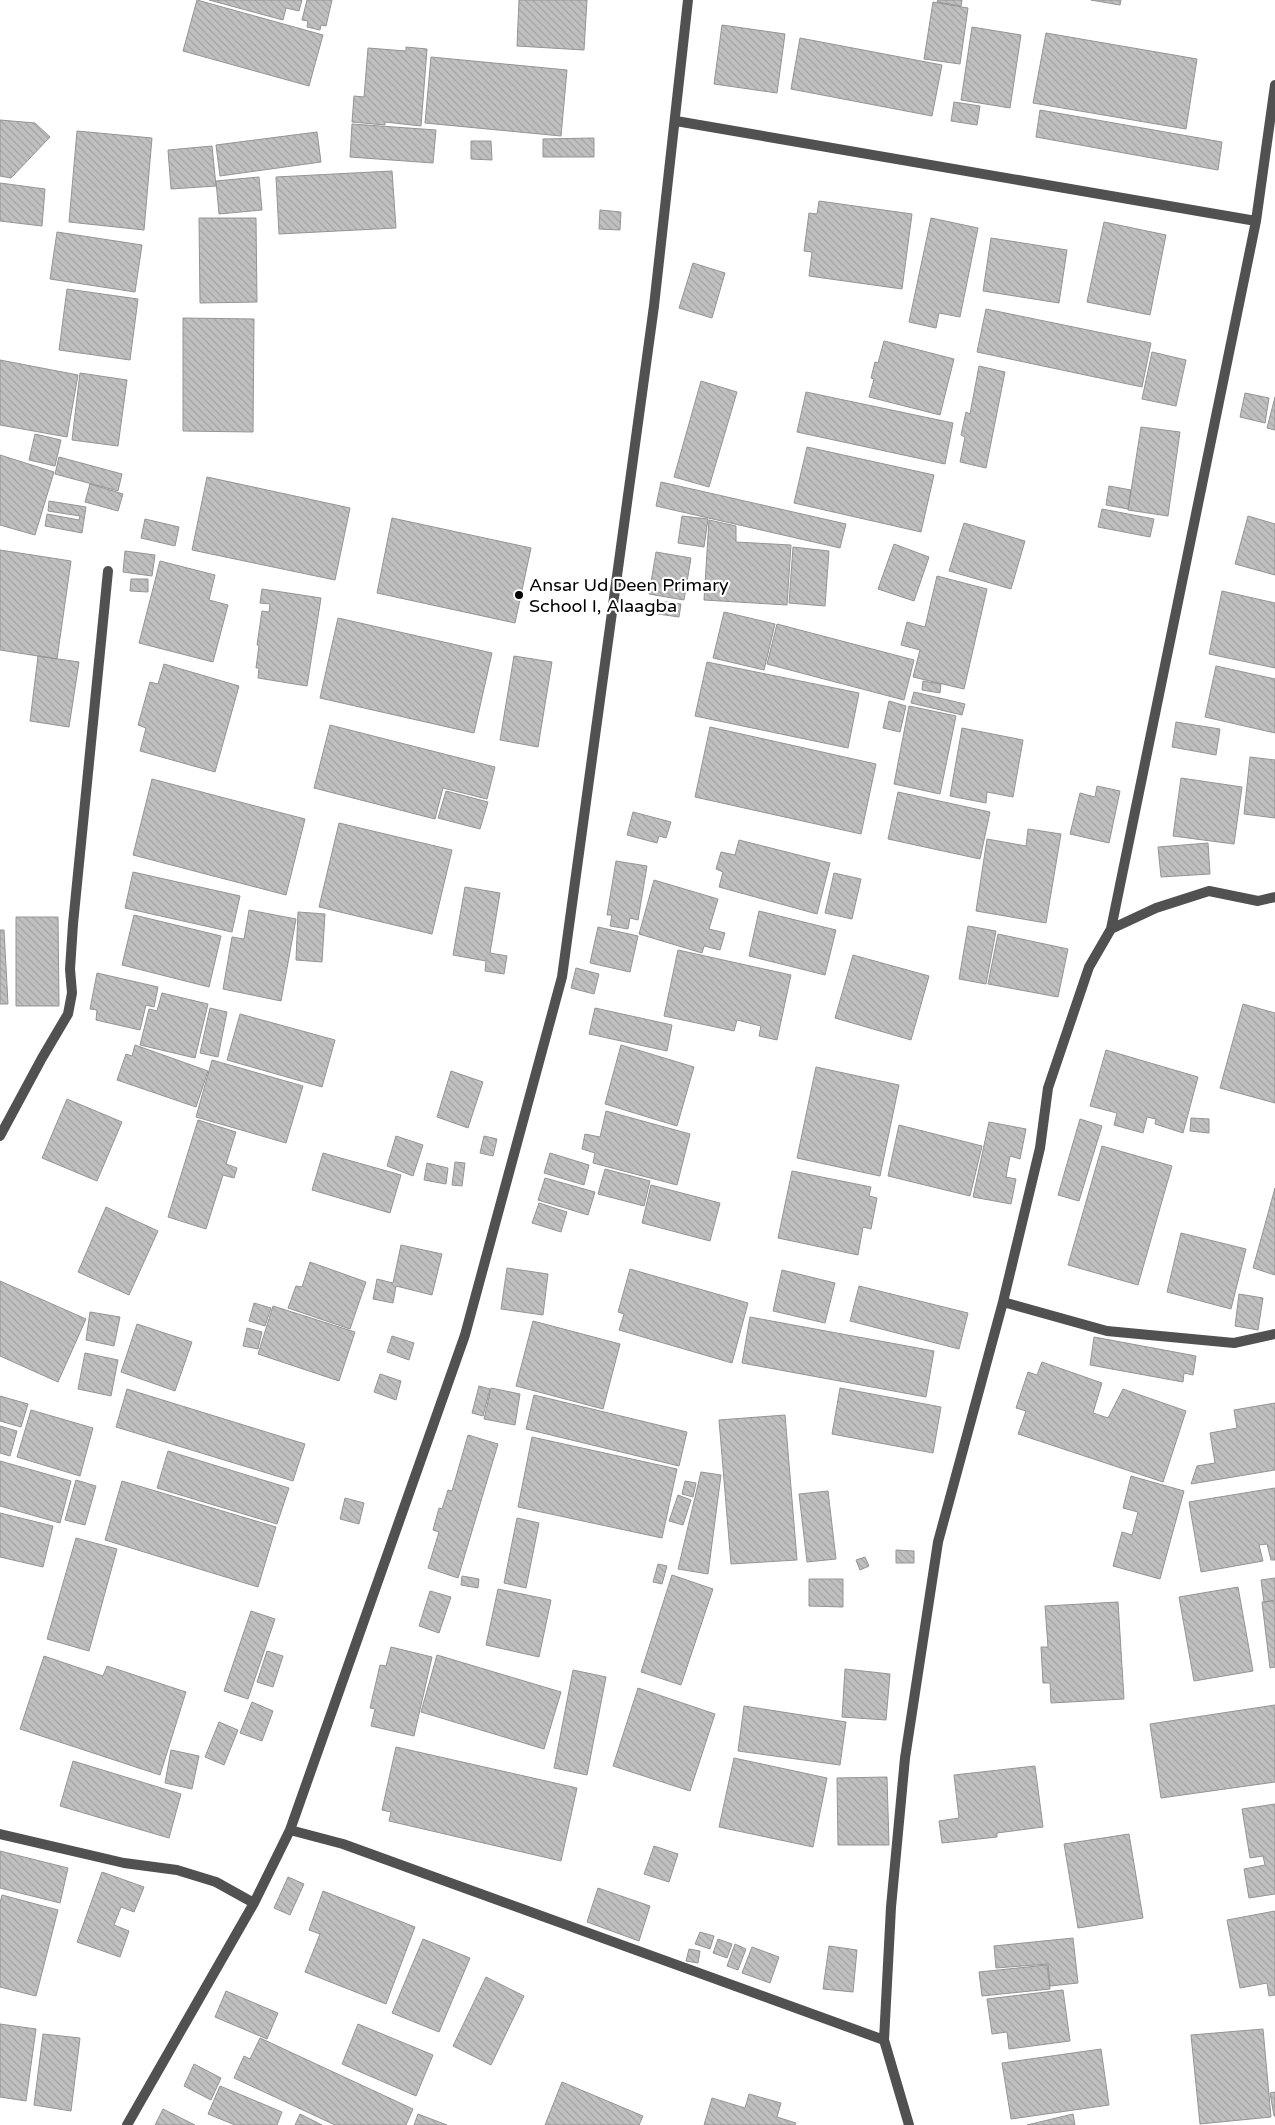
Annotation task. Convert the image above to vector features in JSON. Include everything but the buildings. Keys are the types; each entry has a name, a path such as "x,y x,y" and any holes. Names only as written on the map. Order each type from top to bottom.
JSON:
{"street":[{"path":"127,2125 254,1903 290,1830 464,1334 562,977 654,306 688,0"},
{"path":"908,2125 884,2040 891,1907 905,1758 938,1542 1003,1302 1040,1148 1048,1088 1089,968 1111,929 1256,221 1275,85"},
{"path":"676,121 1256,221"},
{"path":"0,1136 68,1014 72,993 70,969 73,924 108,572"},
{"path":"1111,929 1156,908 1209,891 1258,901 1275,897"},
{"path":"1003,1302 1107,1331 1234,1343 1275,1334"},
{"path":"290,1830 343,1844 884,2040"},
{"path":"0,1834 124,1862 177,1870 216,1882 254,1903"}],"place":[{"name":"Ansar Ud Deen Primary School I, Alaagba","path":"519,595"}]}
